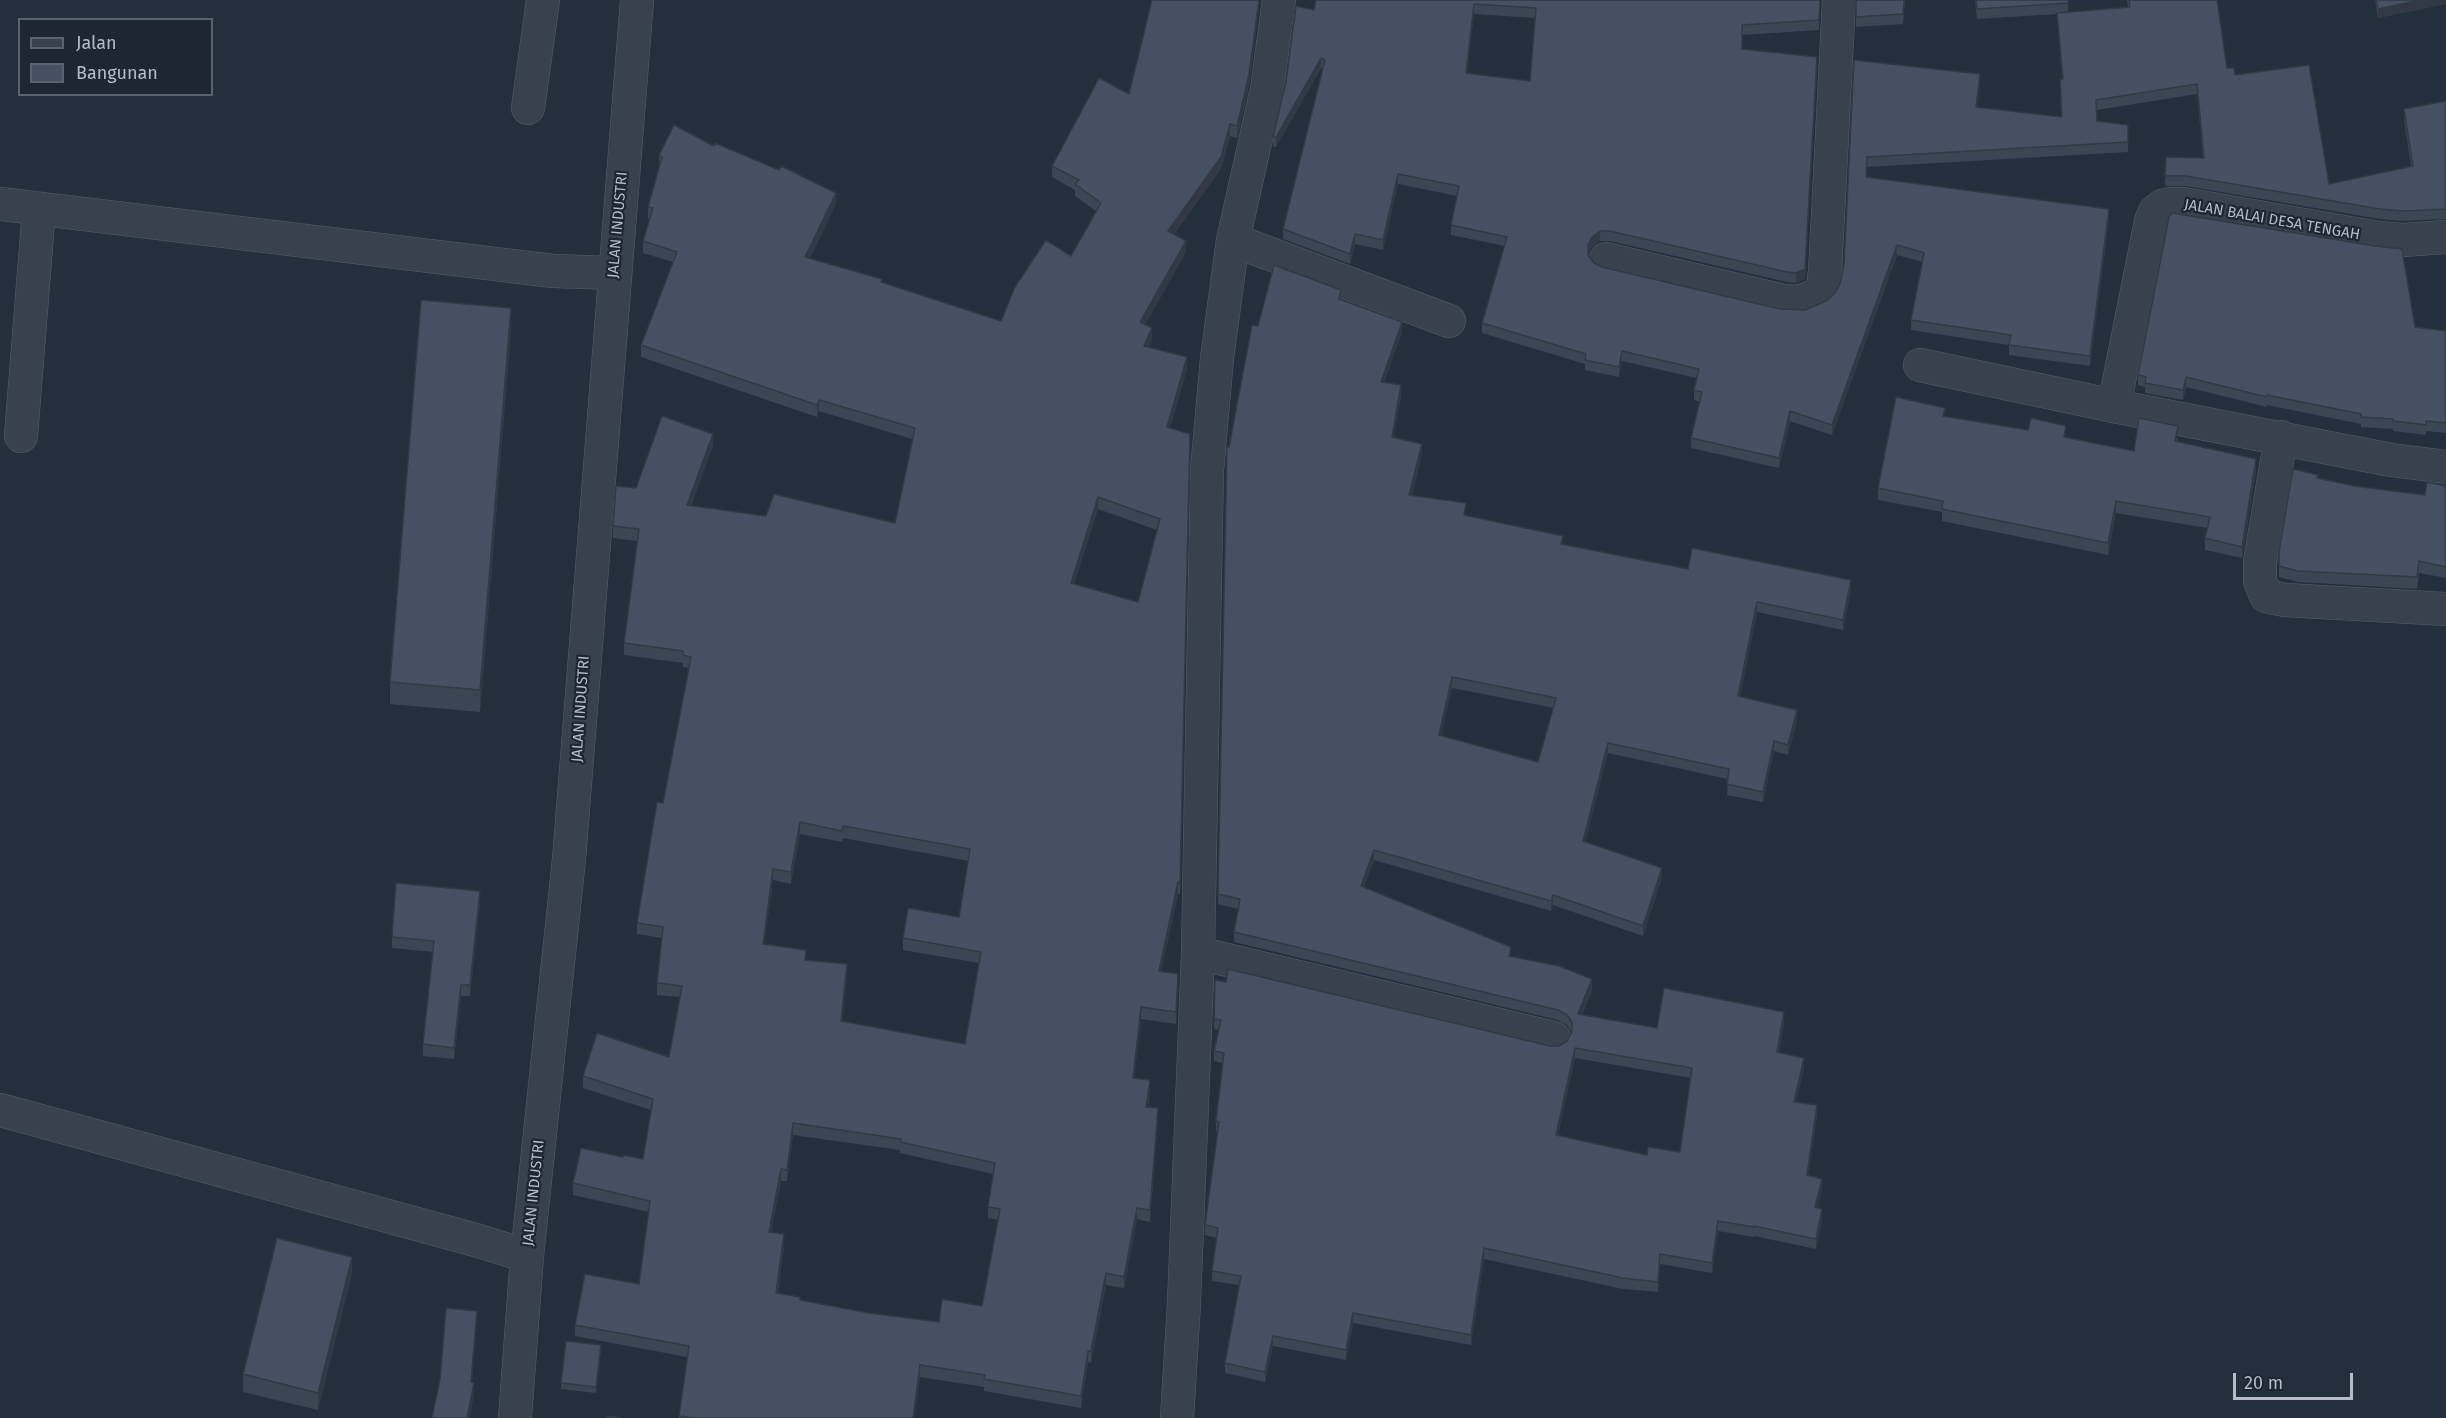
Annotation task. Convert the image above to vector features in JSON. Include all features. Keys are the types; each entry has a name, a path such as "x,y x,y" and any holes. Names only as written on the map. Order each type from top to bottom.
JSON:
{"street":[{"path":"528,108 543,0"},
{"name":"JALAN INDUSTRI","path":"515,1418 527,1256 569,859 637,0"},
{"path":"1177,1418 1185,1303 1198,953 1207,470 1217,358 1233,240 1267,89 1279,0"},
{"path":"1606,259 1784,301 1805,301 1819,294 1825,272 1839,0"},
{"path":"0,204 553,271 614,273"},
{"name":"JALAN BALAI DESA TENGAH","path":"2114,406 2151,221 2155,212 2162,206 2183,204 2378,238 2404,240 2446,237"},
{"path":"21,436 39,209"},
{"path":"1233,240 1449,321"},
{"path":"1920,365 2114,406 2391,460 2446,467"},
{"path":"2281,437 2260,562 2260,581 2266,596 2285,600 2446,609"},
{"path":"1198,953 1554,1038"},
{"path":"0,1110 527,1256"}],"building":[{"path":"1152,0 1259,0 1249,74 1237,126 1230,124 1221,157 1168,231 1186,241 1140,322 1152,328 1144,346 1187,357 1167,427 1190,434 1180,883 1178,882 1159,971 1178,974 1176,1012 1141,1007 1133,1078 1150,1080 1146,1107 1158,1108 1150,1210 1137,1208 1124,1277 1106,1273 1091,1351 1088,1351 1081,1396 984,1379 985,1375 920,1365 913,1418 694,1418 679,1416 689,1346 575,1325 585,1274 639,1284 650,1201 573,1183 581,1148 643,1159 653,1099 583,1076 597,1033 669,1057 682,986 657,983 663,927 637,923 657,802 663,803 691,657 683,655 683,651 624,643 639,529 613,526 616,486 636,488 662,416 713,434 687,505 766,516 774,494 895,523 915,428 819,400 817,405 641,345 677,252 643,241 653,208 648,207 662,157 659,155 674,125 714,146 715,143 779,170 781,166 836,193 805,257 882,279 881,282 1001,321 1015,287 1046,240 1071,256 1101,203 1075,184 1079,180 1052,166 1099,78 1129,94","holes":["1098,497 1160,519 1138,602 1071,583","800,822 842,831 843,826 970,849 959,917 908,908 903,938 981,952 965,1044 841,1021 847,964 805,960 806,950 763,944 773,869 791,872","793,1123 901,1139 900,1142 995,1163 988,1207 1000,1209 982,1306 942,1299 939,1322 869,1313 776,1293 784,1234 769,1232 781,1169 787,1170"]},
{"path":"1316,0 1820,0 1819,20 1742,25 1742,49 1817,57 1805,269 1796,273 1787,272 1610,231 1600,231 1592,237 1588,245 1588,255 1594,263 1602,267 1780,309 1805,310 1826,301 1835,293 1840,284 1844,265 1854,60 1980,74 1976,107 2062,117 2060,79 2063,79 2057,13 2130,7 2129,0 2217,0 2227,68 2234,68 2235,75 2309,65 2329,184 2413,166 2404,109 2446,101 2446,209 2404,211 2380,209 2186,176 2165,176 2166,157 2204,158 2197,84 2096,100 2097,121 2128,125 2128,142 1867,157 1866,177 2109,209 2090,356 2009,345 2011,335 1911,320 1924,253 1897,245 1832,425 1790,411 1779,458 1691,438 1702,392 1694,390 1699,369 1622,351 1619,367 1585,360 1586,354 1482,323 1507,237 1451,225 1459,186 1398,174 1383,240 1355,234 1350,254 1283,229 1325,60 1321,58 1276,137 1273,137 1286,82 1296,6 1314,10","holes":["1474,4 1536,8 1530,81 1466,73"]},
{"path":"1856,0 1904,0 1903,14 1856,17"},
{"path":"1976,0 2068,0 2068,3 1977,9"},
{"path":"2376,0 2420,0 2378,9"},
{"path":"2172,213 2402,249 2415,327 2446,331 2446,423 2426,421 2426,425 2393,421 2393,419 2361,417 2361,414 2267,395 2267,397 2186,377 2183,390 2145,383 2146,377 2138,375 2169,217"},
{"path":"1274,265 1341,290 1339,299 1402,322 1381,382 1401,385 1392,437 1422,444 1409,495 1466,503 1464,515 1563,536 1561,544 1688,569 1692,548 1851,580 1843,620 1757,602 1738,696 1797,710 1788,745 1774,741 1763,792 1727,784 1729,769 1608,743 1583,841 1662,868 1643,926 1553,895 1551,901 1374,850 1361,886 1511,947 1509,956 1559,966 1592,979 1578,1014 1657,1028 1664,988 1784,1012 1777,1052 1804,1058 1794,1102 1817,1105 1807,1175 1822,1179 1815,1207 1822,1209 1816,1239 1718,1221 1712,1263 1660,1254 1658,1282 1623,1278 1484,1248 1471,1335 1353,1313 1346,1350 1273,1336 1265,1372 1225,1363 1241,1276 1212,1271 1218,1228 1205,1225 1219,1122 1216,1121 1224,1053 1214,1051 1221,1020 1214,1019 1215,980 1226,982 1228,969 1550,1046 1559,1046 1567,1041 1572,1032 1572,1022 1567,1015 1558,1010 1234,932 1240,899 1218,894 1227,446 1229,447 1252,325 1258,326","holes":["1452,677 1556,698 1538,762 1439,735","1575,1048 1692,1068 1680,1152 1648,1147 1647,1155 1556,1135"]},
{"path":"421,300 511,308 480,690 390,682"},
{"path":"1896,397 1945,408 1943,416 2028,430 2031,418 2066,426 2064,437 2134,451 2139,418 2178,426 2175,441 2256,459 2242,547 2205,538 2210,517 2116,501 2108,543 1942,509 1943,501 1878,488"},
{"path":"2293,469 2318,475 2317,478 2354,486 2425,495 2427,482 2446,486 2446,567 2419,561 2417,577 2298,571 2279,566 2279,552"},
{"path":"396,883 480,891 470,985 461,985 454,1048 423,1044 434,941 392,937"},
{"path":"277,1238 352,1257 318,1393 243,1374"},
{"path":"446,1308 477,1311 471,1382 474,1383 467,1418 432,1418 440,1379"},
{"path":"566,1341 601,1345 596,1387 561,1383"}]}
